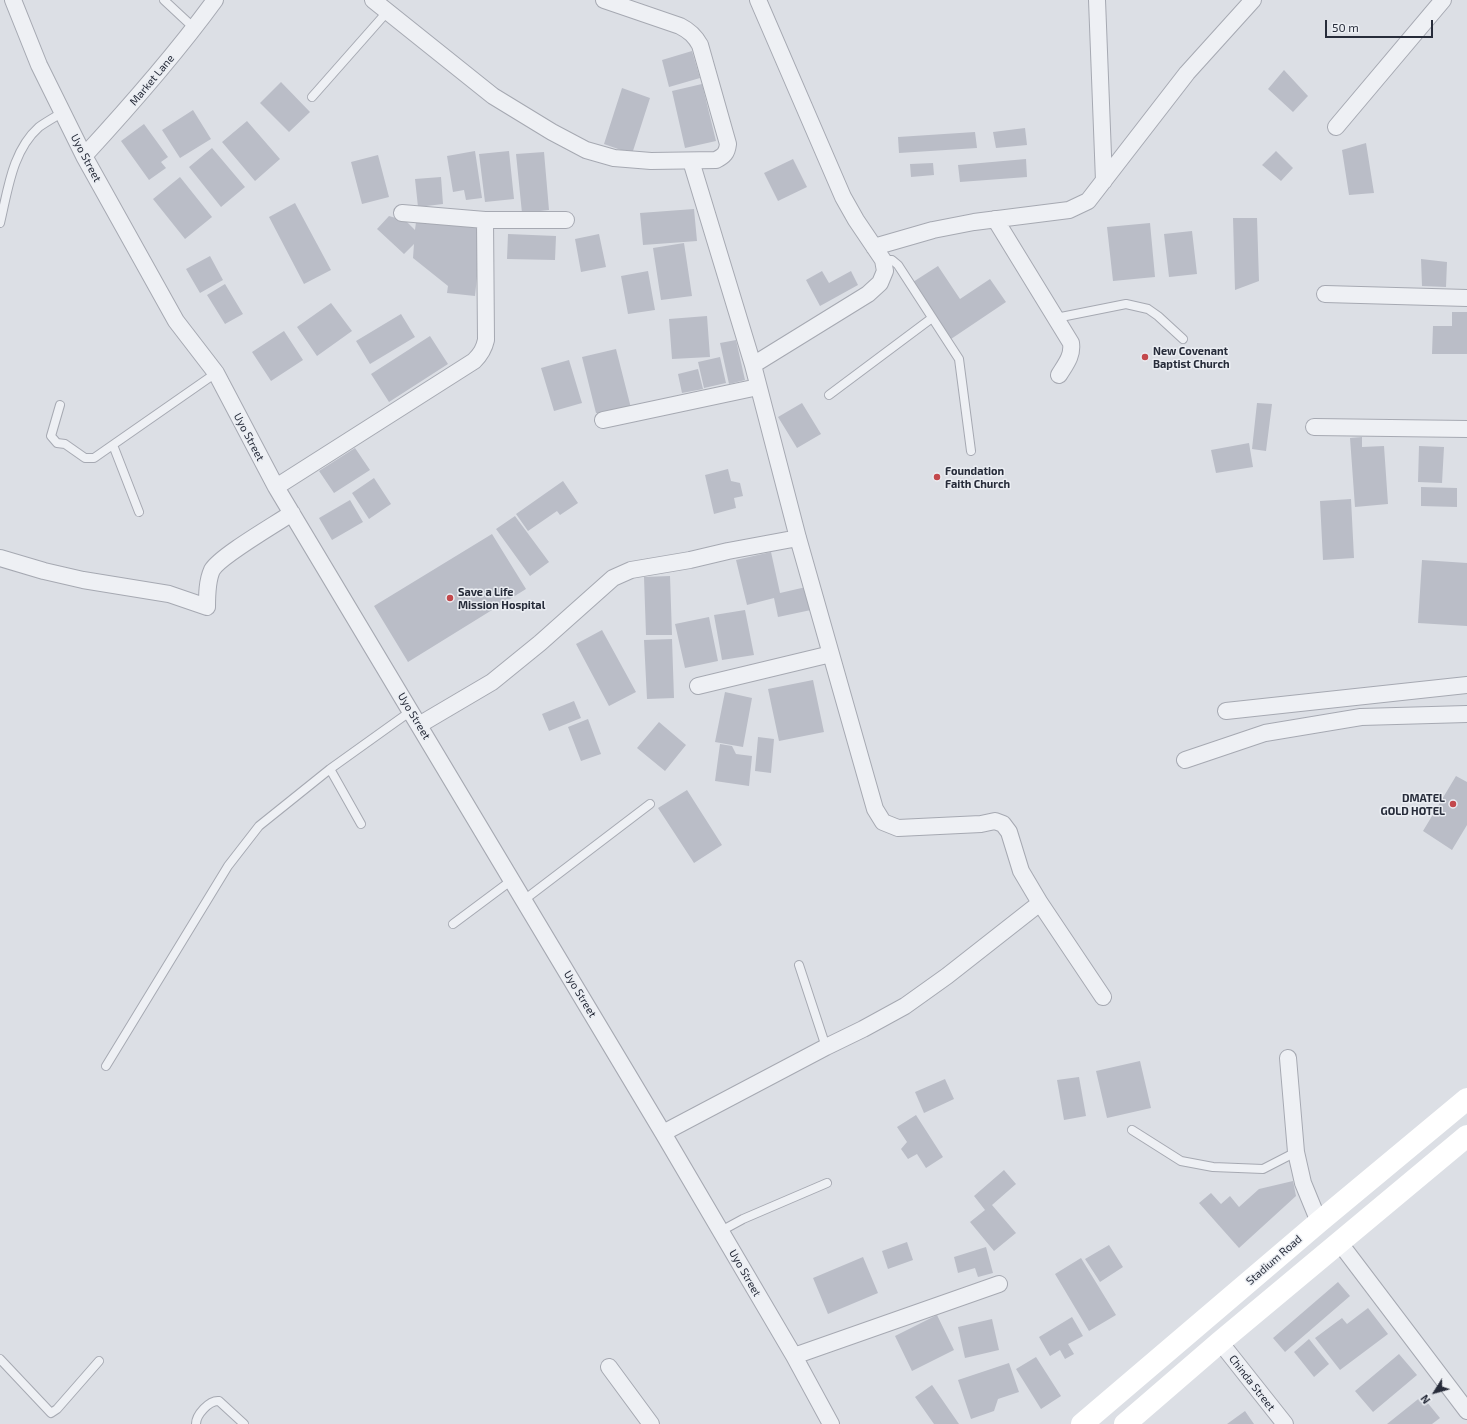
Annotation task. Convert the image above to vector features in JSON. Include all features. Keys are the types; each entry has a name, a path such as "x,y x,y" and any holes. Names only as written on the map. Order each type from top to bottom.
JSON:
{"main road":[{"name":"Stadium Road","path":"1082,1424 1319,1222 1444,1119 1465,1104"},
{"path":"1125,1424 1339,1242 1465,1140 1444,1119"}],"street":[{"name":"Uyo Street","path":"12,0 39,64 84,156 176,321 216,373 276,487 721,1231 794,1356 831,1424"},
{"name":"Market Lane","path":"84,156 126,111 171,58 215,0"},
{"path":"373,0 493,96 552,132 586,150 614,158 651,161 716,160 723,156 727,151 728,144 700,45 696,38 689,30 680,26 604,0"},
{"path":"753,365 868,294 880,283 885,271 879,254 856,220 843,196 758,0"},
{"path":"1097,0 1104,181"},
{"path":"879,254 933,230 995,219 1069,210 1088,201 1187,73 1253,0"},
{"path":"1336,127 1443,0"},
{"path":"691,161 753,365 798,538 875,809 883,822 898,828 981,824 995,821 1003,824 1009,832 1021,871 1040,903 1103,997"},
{"path":"402,214 485,220 566,220"},
{"path":"995,219 1071,343 1071,355 1059,375"},
{"path":"276,487 474,361 484,349 486,340 485,220"},
{"path":"1325,294 1467,298"},
{"path":"602,420 758,386"},
{"path":"1314,427 1467,429"},
{"path":"0,558 44,572 169,594 207,606 208,582 212,570 217,564 222,559 292,513"},
{"path":"415,718 492,682 540,643 613,578 630,570 690,560 728,551 798,538"},
{"path":"698,686 831,654"},
{"path":"1226,711 1467,685"},
{"path":"1185,760 1265,733 1361,717 1467,714"},
{"path":"663,1134 905,1006 947,976 1040,903"},
{"path":"1288,1058 1296,1152 1302,1183 1319,1222"},
{"path":"1339,1242 1467,1411"},
{"path":"794,1356 999,1284"},
{"name":"Chinda Street","path":"1220,1342 1285,1424"},
{"path":"609,1367 651,1424"}],"lane":[{"path":"164,0 194,28"},
{"path":"312,97 387,12"},
{"path":"0,223 16,161 25,142 40,127 62,112"},
{"path":"879,254 892,260 898,265 959,359 971,452"},
{"path":"1056,318 1126,304 1148,309 1183,339"},
{"path":"829,395 932,318"},
{"path":"60,405 51,436 57,443 64,444 85,458 94,458 216,373"},
{"path":"113,445 139,512"},
{"path":"106,1066 228,866 258,826 330,769 415,718"},
{"path":"330,769 361,824"},
{"path":"524,900 650,804"},
{"path":"453,924 512,880"},
{"path":"799,965 826,1047"},
{"path":"1132,1130 1181,1161 1213,1167 1263,1169 1296,1152"},
{"path":"721,1231 743,1219 827,1183"},
{"path":"0,1359 51,1413 57,1409 99,1361"},
{"path":"196,1424 198,1417 214,1400 219,1401 244,1424"}],"building":[{"path":"692,51 700,78 669,87 662,60"},
{"path":"1284,70 1308,96 1293,112 1268,89"},
{"path":"281,82 310,112 289,132 260,103"},
{"path":"702,84 716,141 685,148 672,91"},
{"path":"622,88 650,98 632,154 604,144"},
{"path":"193,110 211,139 180,158 162,130"},
{"path":"247,121 280,159 255,181 222,142"},
{"path":"144,124 168,157 161,162 166,168 149,180 121,141"},
{"path":"1025,128 1027,145 996,148 993,132"},
{"path":"975,132 977,148 899,153 898,137"},
{"path":"1366,143 1374,193 1349,195 1342,150"},
{"path":"212,148 245,187 221,207 189,167"},
{"path":"475,151 482,198 466,200 464,190 453,192 447,156"},
{"path":"509,151 514,199 485,202 479,154"},
{"path":"1276,151 1293,168 1281,181 1262,165"},
{"path":"544,152 549,210 522,213 516,154"},
{"path":"378,155 389,197 362,204 351,162"},
{"path":"793,159 807,187 778,201 764,173"},
{"path":"1026,159 1027,177 960,182 958,165"},
{"path":"933,163 934,175 911,177 910,164"},
{"path":"180,177 212,217 185,239 153,199"},
{"path":"441,177 443,204 418,207 415,179"},
{"path":"295,203 331,270 304,284 269,217"},
{"path":"694,209 697,241 643,245 640,213"},
{"path":"389,216 406,221 415,230 416,222 482,228 475,296 447,293 448,286 413,258 414,244 404,254 377,229"},
{"path":"1233,218 1257,218 1259,281 1235,290"},
{"path":"1150,223 1155,277 1113,281 1107,227"},
{"path":"1192,231 1197,274 1169,277 1164,234"},
{"path":"508,234 556,236 555,260 507,259"},
{"path":"599,234 606,267 581,272 575,239"},
{"path":"684,243 692,296 661,300 653,248"},
{"path":"210,256 223,280 200,293 186,269"},
{"path":"1421,259 1447,262 1446,287 1422,286"},
{"path":"938,266 960,299 990,279 1006,302 951,339 913,282"},
{"path":"648,271 655,310 628,314 621,276"},
{"path":"822,271 829,283 851,271 858,285 820,306 806,280"},
{"path":"225,284 243,314 225,324 207,295"},
{"path":"331,303 352,331 317,356 297,327"},
{"path":"1452,312 1467,312 1467,354 1432,354 1433,326 1452,326"},
{"path":"401,314 415,337 370,364 356,341"},
{"path":"707,316 710,357 672,359 669,319"},
{"path":"284,331 303,360 271,381 252,352"},
{"path":"430,336 448,364 389,402 371,374"},
{"path":"736,340 745,380 729,384 720,343"},
{"path":"616,349 631,408 611,413 596,413 582,357"},
{"path":"720,357 726,383 704,388 698,362"},
{"path":"569,360 582,403 554,411 541,368"},
{"path":"698,369 703,389 682,393 678,374"},
{"path":"802,403 821,434 797,448 778,417"},
{"path":"1257,403 1272,404 1266,451 1252,449"},
{"path":"1362,437 1362,447 1384,446 1388,504 1355,507 1350,438"},
{"path":"1249,443 1253,467 1216,473 1211,450"},
{"path":"1419,446 1444,447 1442,483 1418,482"},
{"path":"355,448 370,470 334,493 319,471"},
{"path":"728,469 731,481 740,483 743,496 734,498 736,508 714,514 705,475"},
{"path":"374,478 391,504 369,519 352,493"},
{"path":"563,481 578,503 560,515 557,511 528,531 516,514"},
{"path":"1421,487 1457,488 1457,507 1421,506"},
{"path":"1351,499 1354,558 1323,560 1320,501"},
{"path":"350,500 363,522 332,540 319,518"},
{"path":"515,516 549,562 530,576 496,529"},
{"name":"Save a Life Mission Hospital","path":"492,534 526,589 408,662 374,606"},
{"path":"771,552 780,593 806,587 811,610 778,617 774,598 747,605 736,560"},
{"path":"1422,560 1467,563 1467,626 1418,623"},
{"path":"670,576 672,635 646,635 644,577"},
{"path":"745,610 754,655 722,660 714,615"},
{"path":"709,617 718,661 685,668 675,624"},
{"path":"602,630 636,692 609,706 576,644"},
{"path":"672,639 674,698 647,699 644,640"},
{"path":"813,680 824,732 779,741 768,689"},
{"path":"725,692 752,698 743,747 715,742"},
{"path":"574,701 581,718 549,731 542,714"},
{"path":"588,719 601,754 581,761 568,727"},
{"path":"659,722 686,745 665,771 637,748"},
{"path":"758,737 774,739 771,773 755,771"},
{"path":"720,744 732,746 736,754 752,756 749,786 715,781"},
{"name":"DMATEL GOLD HOTEL","path":"1456,776 1467,782 1467,825 1452,850 1423,831"},
{"path":"687,790 722,845 694,863 658,808"},
{"path":"1140,1061 1151,1108 1107,1118 1096,1071"},
{"path":"1079,1077 1086,1116 1064,1120 1057,1080"},
{"path":"945,1079 954,1099 924,1113 915,1092"},
{"path":"916,1115 943,1157 926,1168 917,1154 908,1159 901,1149 907,1142 897,1127"},
{"path":"1004,1170 1016,1184 992,1205 1016,1233 994,1251 970,1222 985,1210 974,1196"},
{"path":"1293,1181 1296,1196 1239,1248 1199,1203 1211,1193 1221,1204 1230,1196 1239,1207 1259,1189"},
{"path":"907,1242 913,1260 888,1269 882,1251"},
{"path":"1109,1245 1123,1267 1100,1282 1085,1259"},
{"path":"986,1247 993,1273 978,1277 975,1268 958,1273 954,1257"},
{"path":"863,1257 878,1293 828,1314 813,1278"},
{"path":"1081,1258 1116,1315 1089,1331 1055,1274"},
{"path":"1338,1282 1350,1296 1285,1352 1273,1338"},
{"path":"1368,1308 1388,1334 1340,1370 1315,1338 1342,1318 1347,1324"},
{"path":"937,1315 954,1350 912,1371 895,1336"},
{"path":"1072,1317 1083,1336 1068,1344 1074,1354 1065,1359 1060,1350 1050,1356 1039,1337"},
{"path":"992,1319 999,1350 965,1358 958,1327"},
{"path":"1309,1339 1329,1364 1314,1377 1294,1352"},
{"path":"1399,1354 1417,1375 1373,1412 1355,1391"},
{"path":"1036,1357 1061,1396 1041,1409 1016,1369"},
{"path":"1009,1363 1019,1392 998,1399 994,1411 971,1419 958,1380"},
{"path":"932,1385 959,1424 934,1424 915,1397"},
{"path":"1422,1396 1440,1418 1432,1424 1387,1424"},
{"path":"1245,1411 1254,1424 1227,1424"}],"place":[{"name":"New Covenant Baptist Church","path":"1145,357"},
{"name":"Foundation Faith Church","path":"937,477"},
{"name":"Save a Life Mission Hospital","path":"450,598"},
{"name":"DMATEL GOLD HOTEL","path":"1453,804"}]}
